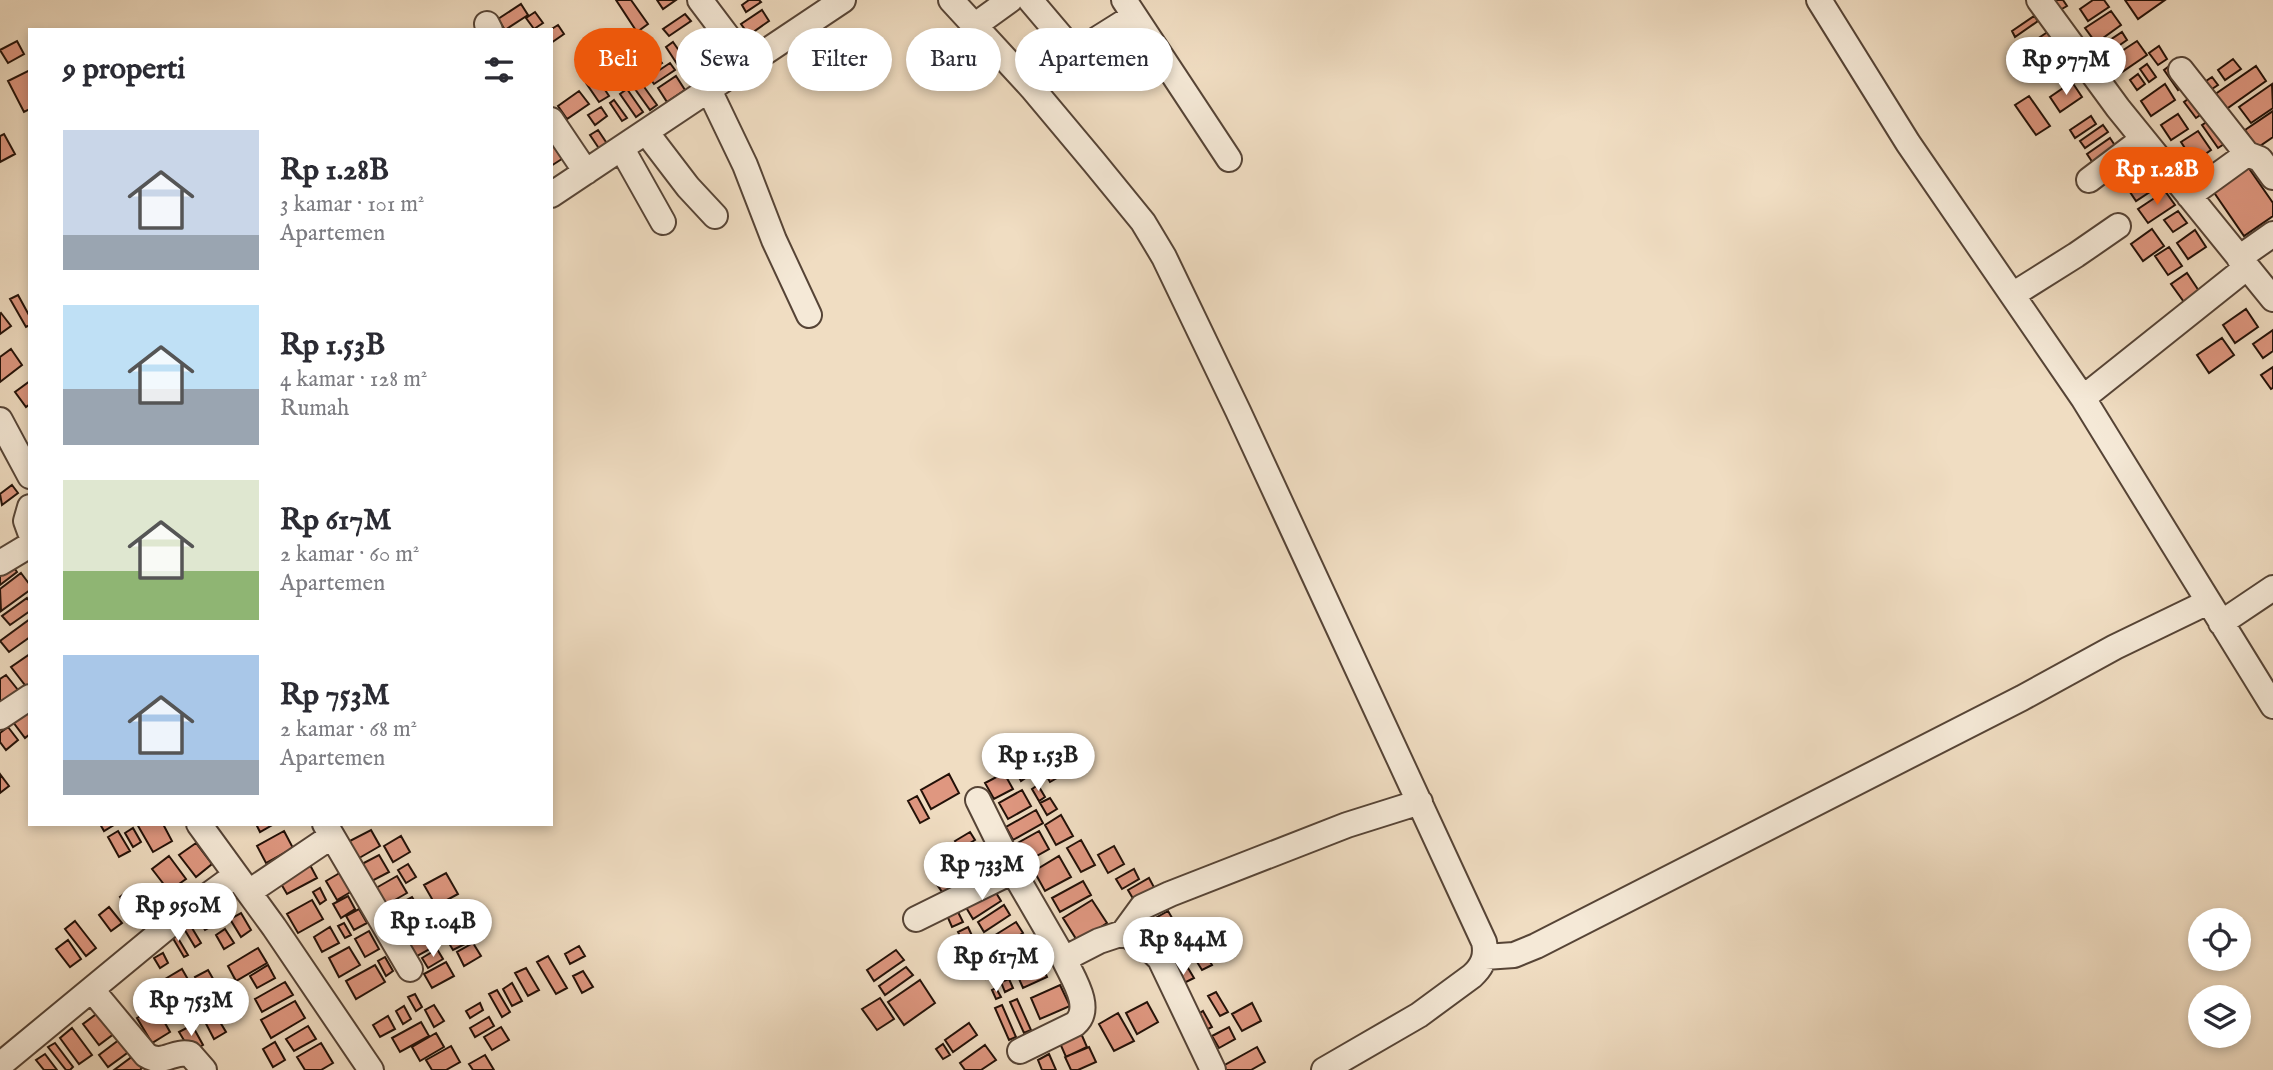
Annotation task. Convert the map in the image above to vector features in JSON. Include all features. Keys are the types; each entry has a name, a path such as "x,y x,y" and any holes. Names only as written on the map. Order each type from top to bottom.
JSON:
{"street":[{"path":"699,0 721,28"},
{"path":"773,48 843,0"},
{"path":"951,0 1015,71"},
{"path":"974,26 1010,0"},
{"path":"1030,0 1054,28"},
{"path":"1819,0 1908,143 2083,398 2273,706"},
{"path":"2039,0 2143,139 2273,299"},
{"path":"1105,28 1129,8 1229,159"},
{"path":"2181,70 2263,160 2189,196"},
{"path":"553,194 708,91"},
{"path":"709,91 745,165 774,240 809,315"},
{"path":"1034,91 1143,222 1164,257 1484,942 1485,957 1478,971 1419,1015 1324,1070"},
{"path":"553,123 586,172"},
{"path":"646,132 688,187 715,216"},
{"path":"2089,180 2143,139"},
{"path":"622,149 663,222"},
{"path":"2014,294 2118,226"},
{"path":"2083,398 2243,263 2273,233"},
{"path":"0,420 28,472"},
{"path":"0,563 28,546"},
{"path":"1485,957 1514,955 1536,946 2010,705 2115,647 2273,588"},
{"path":"0,718 28,697"},
{"path":"978,800 1013,871 1064,959 1084,1007 1082,1019 1075,1024 1020,1051"},
{"path":"1064,959 1099,941 1123,933 1142,907 1170,894 1347,825 1420,802"},
{"path":"200,826 371,1070"},
{"path":"0,1065 184,913 242,883 329,830 410,969"},
{"path":"916,919 1013,871"},
{"path":"1123,933 1147,946 1160,959 1213,1070"},
{"path":"92,990 146,1055 165,1060 183,1052 197,1059 204,1070"}],"building":[{"path":"616,0 631,0 648,24 642,28 634,28"},
{"path":"657,0 676,0 663,9"},
{"path":"749,0 761,2 746,12 742,5"},
{"path":"2063,0 2067,6 2060,10 2055,2"},
{"path":"2093,0 2104,0 2109,7 2088,21 2080,9"},
{"path":"2125,0 2165,0 2138,19"},
{"path":"521,4 528,15 508,28 504,28 498,19"},
{"path":"762,10 769,21 759,28 744,28 741,24"},
{"path":"2111,11 2121,25 2096,43 2085,28"},
{"path":"535,12 543,23 533,28 526,18"},
{"path":"685,14 691,21 676,28 676,31 669,36 663,29"},
{"path":"2034,16 2038,21 2015,37 2012,31"},
{"path":"558,25 564,34 553,42 553,28"},
{"path":"2049,31 2057,42 2023,66 2015,54"},
{"path":"2122,32 2127,40 2104,56 2098,48"},
{"path":"17,41 24,54 8,63 0,50"},
{"path":"2137,41 2147,55 2109,81 2099,66"},
{"path":"673,42 676,46 676,62 666,47"},
{"path":"2159,46 2167,59 2158,65 2149,53"},
{"path":"2049,53 2057,65 2035,80 2027,68"},
{"path":"2233,59 2241,69 2225,80 2218,70"},
{"path":"670,63 675,70 662,79 662,68"},
{"path":"2147,64 2156,77 2149,82 2140,69"},
{"path":"2172,64 2186,84 2178,90 2164,70"},
{"path":"2256,66 2266,81 2225,110 2214,95"},
{"path":"28,71 28,110 24,112 8,81"},
{"path":"2138,74 2145,84 2137,90 2130,80"},
{"path":"676,76 676,91 684,91 667,102 660,91 662,85"},
{"path":"2212,77 2218,85 2209,91 2203,83"},
{"path":"2072,82 2082,97 2060,112 2050,97"},
{"path":"2165,84 2175,100 2151,116 2141,101"},
{"path":"2272,84 2273,108 2251,123 2239,107"},
{"path":"579,91 589,104 567,119 558,106"},
{"path":"591,91 606,91 609,96 599,102"},
{"path":"628,91 643,112 636,117 620,94"},
{"path":"636,91 647,91 657,105 650,110"},
{"path":"2195,94 2206,111 2196,118 2184,102"},
{"path":"2029,96 2050,126 2036,135 2015,105"},
{"path":"614,100 627,118 622,121 610,103"},
{"path":"601,107 607,116 595,125 588,115"},
{"path":"2273,111 2273,137 2257,148 2245,130"},
{"path":"2178,114 2188,129 2171,140 2161,125"},
{"path":"2091,116 2096,124 2075,138 2070,130"},
{"path":"2216,116 2232,139 2218,148 2202,125"},
{"path":"2103,125 2108,132 2085,148 2080,141"},
{"path":"598,130 608,145 600,150 590,135"},
{"path":"2198,131 2211,150 2194,162 2181,142"},
{"path":"4,134 15,154 0,162 0,136"},
{"path":"2110,138 2118,150 2095,166 2087,154"},
{"path":"553,143 568,155 553,165"},
{"path":"2130,151 2139,164 2114,182 2104,168"},
{"path":"2248,167 2273,203 2273,216 2244,236 2213,191"},
{"path":"2149,171 2159,186 2136,201 2126,186"},
{"path":"2165,191 2175,205 2148,223 2138,209"},
{"path":"2178,211 2187,223 2173,232 2164,220"},
{"path":"2152,229 2164,246 2143,261 2131,244"},
{"path":"2195,230 2206,247 2188,259 2177,243"},
{"path":"2169,247 2182,266 2168,275 2155,256"},
{"path":"2187,273 2199,291 2184,302 2171,284"},
{"path":"18,295 28,313 28,326 26,327 10,299"},
{"path":"2246,309 2258,327 2235,343 2223,325"},
{"path":"0,314 11,326 0,334"},
{"path":"2273,330 2273,351 2263,358 2253,344"},
{"path":"2222,338 2234,355 2209,373 2197,355"},
{"path":"11,349 22,365 0,382 0,357"},
{"path":"2273,367 2273,388 2271,389 2261,375"},
{"path":"28,382 28,406 26,407 15,392"},
{"path":"12,485 18,493 2,505 0,494"},
{"path":"10,562 17,572 0,585 0,570"},
{"path":"21,573 28,582 28,591 1,611 0,589"},
{"path":"28,599 28,612 10,625 2,616"},
{"path":"28,620 28,638 9,652 0,641"},
{"path":"28,655 28,689 11,667"},
{"path":"6,675 18,690 0,703 0,679"},
{"path":"28,711 28,736 25,738 13,722"},
{"path":"8,727 18,740 6,750 0,742 0,733"},
{"path":"1036,753 1042,765 1034,770 1027,758"},
{"path":"1056,760 1064,774 1050,782 1042,768"},
{"path":"1022,769 1027,777 1021,781 1016,772"},
{"path":"1004,773 1013,789 994,799 985,783"},
{"path":"0,774 9,786 0,793"},
{"path":"949,774 959,793 931,809 921,790"},
{"path":"1038,785 1045,797 1039,801 1032,789"},
{"path":"1022,790 1031,806 1008,819 999,803"},
{"path":"917,796 929,818 920,823 908,801"},
{"path":"1050,798 1057,809 1047,815 1040,803"},
{"path":"1036,810 1043,823 1013,840 1006,827"},
{"path":"1061,815 1073,836 1056,845 1045,825"},
{"path":"138,826 164,826 172,841 153,852"},
{"path":"257,826 270,826 260,832"},
{"path":"133,828 141,842 133,847 125,833"},
{"path":"371,830 380,846 354,861 344,844"},
{"path":"118,831 130,851 119,857 108,837"},
{"path":"284,831 293,848 266,863 257,846"},
{"path":"1039,831 1049,849 1026,862 1016,844"},
{"path":"970,832 975,840 960,849 955,841"},
{"path":"401,836 410,852 393,862 384,846"},
{"path":"1081,840 1095,865 1081,872 1067,848"},
{"path":"196,843 212,864 196,877 179,855"},
{"path":"981,845 984,850 969,859 966,854"},
{"path":"1114,846 1124,864 1108,873 1098,855"},
{"path":"938,853 943,860 933,867 928,859"},
{"path":"379,855 389,872 370,882 360,865"},
{"path":"956,855 961,861 953,866 949,859"},
{"path":"169,856 186,879 169,891 152,869"},
{"path":"992,856 997,865 980,876 974,868"},
{"path":"1059,856 1071,877 1045,891 1034,871"},
{"path":"408,864 416,877 406,883 398,870"},
{"path":"310,865 317,878 287,894 280,882"},
{"path":"965,869 971,878 962,883 957,875"},
{"path":"1134,869 1139,879 1122,889 1116,879"},
{"path":"948,870 958,887 945,896 933,879"},
{"path":"343,871 354,890 337,900 326,881"},
{"path":"446,873 458,894 436,906 424,885"},
{"path":"397,876 407,893 386,905 376,888"},
{"path":"1149,878 1156,891 1135,902 1128,890"},
{"path":"1083,881 1091,895 1060,912 1052,898"},
{"path":"992,886 1001,901 973,919 964,904"},
{"path":"133,887 151,910 138,920 120,897"},
{"path":"320,888 326,900 320,904 313,892"},
{"path":"348,896 355,909 341,918 333,904"},
{"path":"412,897 421,912 397,925 388,910"},
{"path":"220,899 230,916 205,930 195,913"},
{"path":"312,900 323,919 298,933 287,914"},
{"path":"1092,900 1107,923 1078,942 1063,918"},
{"path":"1004,905 1010,915 984,932 978,922"},
{"path":"955,906 963,922 952,927 945,911"},
{"path":"109,907 122,923 111,931 99,915"},
{"path":"359,909 367,923 354,930 346,916"},
{"path":"1168,911 1178,928 1154,941 1145,924"},
{"path":"241,913 251,930 241,937 230,919"},
{"path":"456,916 461,924 454,928 449,920"},
{"path":"186,918 201,943 195,947 180,922"},
{"path":"442,920 450,934 443,938 435,924"},
{"path":"75,921 96,948 86,956 65,929"},
{"path":"1016,922 1023,933 999,948 992,937"},
{"path":"344,923 351,935 345,938 338,926"},
{"path":"428,926 439,944 410,960 400,942"},
{"path":"330,927 339,943 322,952 314,937"},
{"path":"968,927 974,940 964,944 958,932"},
{"path":"1185,927 1190,935 1167,947 1163,939"},
{"path":"172,928 188,955 184,957 168,930"},
{"path":"225,929 234,943 224,949 216,935"},
{"path":"369,931 379,949 365,957 355,939"},
{"path":"463,932 469,942 453,950 447,940"},
{"path":"1028,936 1037,951 1008,969 998,955"},
{"path":"68,940 81,959 70,967 56,949"},
{"path":"1195,941 1201,952 1173,968 1166,957"},
{"path":"473,943 481,956 464,966 457,952"},
{"path":"979,945 984,956 973,961 968,950"},
{"path":"579,946 585,956 570,964 565,954"},
{"path":"349,947 360,965 339,977 329,958"},
{"path":"258,948 267,963 236,981 228,966"},
{"path":"437,949 443,959 428,968 422,958"},
{"path":"896,950 904,960 874,981 867,970"},
{"path":"163,953 168,963 160,968 154,958"},
{"path":"548,956 567,988 556,994 537,962"},
{"path":"385,957 393,971 386,976 378,961"},
{"path":"1207,957 1212,965 1202,970 1197,962"},
{"path":"990,960 997,974 986,979 979,965"},
{"path":"1040,961 1047,977 1023,988 1016,972"},
{"path":"446,962 454,976 432,988 424,974"},
{"path":"268,965 275,978 257,988 250,976"},
{"path":"375,965 385,982 356,999 346,981"},
{"path":"906,967 913,975 885,995 879,986"},
{"path":"526,968 539,990 528,996 515,973"},
{"path":"1188,968 1194,978 1178,986 1172,977"},
{"path":"182,969 190,983 168,996 160,982"},
{"path":"208,970 220,991 207,999 195,977"},
{"path":"583,971 593,987 582,993 573,976"},
{"path":"1009,979 1013,988 1005,992 1001,982"},
{"path":"920,980 935,1003 904,1025 888,1002"},
{"path":"285,982 293,995 262,1012 255,999"},
{"path":"512,983 522,1001 512,1006 503,989"},
{"path":"1060,985 1070,1006 1040,1019 1031,998"},
{"path":"194,986 203,1002 184,1013 175,997"},
{"path":"996,988 1001,997 996,999 992,990"},
{"path":"497,990 510,1012 502,1017 489,994"},
{"path":"1216,992 1228,1012 1220,1016 1208,996"},
{"path":"415,994 422,1007 416,1011 408,997"},
{"path":"880,998 894,1019 877,1030 862,1009"},
{"path":"1017,999 1031,1030 1024,1033 1010,1002"},
{"path":"295,1001 305,1018 271,1038 261,1020"},
{"path":"1147,1002 1158,1022 1137,1034 1126,1013"},
{"path":"480,1003 483,1010 470,1018 466,1011"},
{"path":"1252,1003 1261,1021 1242,1031 1232,1014"},
{"path":"434,1005 444,1021 434,1027 425,1010"},
{"path":"1002,1005 1016,1037 1009,1040 995,1008"},
{"path":"404,1006 411,1019 403,1024 396,1011"},
{"path":"156,1007 170,1032 152,1043 137,1018"},
{"path":"1203,1011 1212,1027 1204,1031 1195,1016"},
{"path":"99,1012 115,1033 99,1045 83,1024"},
{"path":"214,1012 226,1032 214,1039 203,1018"},
{"path":"1118,1013 1134,1041 1114,1051 1099,1024"},
{"path":"388,1016 395,1029 380,1037 373,1025"},
{"path":"489,1017 494,1026 475,1037 470,1028"},
{"path":"421,1022 429,1036 400,1052 392,1038"},
{"path":"969,1023 977,1035 953,1052 945,1040"},
{"path":"192,1025 203,1045 191,1052 179,1032"},
{"path":"308,1026 316,1039 294,1051 286,1039"},
{"path":"501,1027 509,1040 492,1050 484,1037"},
{"path":"1229,1027 1235,1039 1219,1048 1212,1036"},
{"path":"72,1028 92,1055 79,1064 60,1038"},
{"path":"1080,1031 1087,1047 1066,1057 1059,1041"},
{"path":"436,1033 444,1047 420,1061 412,1047"},
{"path":"124,1036 134,1048 108,1067 99,1055"},
{"path":"275,1042 285,1060 273,1067 263,1049"},
{"path":"55,1043 73,1067 70,1070 66,1070 48,1047"},
{"path":"321,1043 333,1063 321,1070 305,1070 297,1057"},
{"path":"943,1044 950,1055 943,1059 936,1049"},
{"path":"985,1045 996,1060 981,1070 965,1070 960,1063"},
{"path":"451,1046 460,1062 446,1070 432,1070 426,1060"},
{"path":"1089,1047 1096,1062 1078,1070 1071,1070 1065,1057"},
{"path":"1257,1047 1265,1062 1251,1070 1225,1070 1223,1066"},
{"path":"45,1054 57,1070 44,1070 36,1060"},
{"path":"1049,1054 1056,1070 1042,1070 1038,1060"},
{"path":"485,1055 494,1070 473,1070 469,1064"},
{"path":"133,1056 142,1068 140,1070 114,1070"}]}
